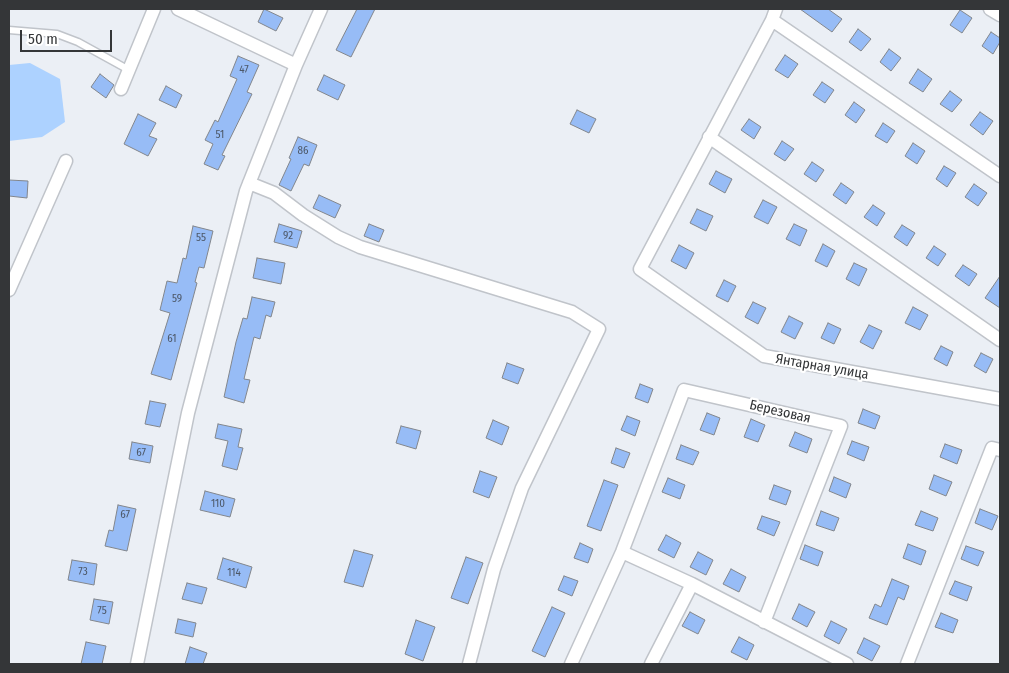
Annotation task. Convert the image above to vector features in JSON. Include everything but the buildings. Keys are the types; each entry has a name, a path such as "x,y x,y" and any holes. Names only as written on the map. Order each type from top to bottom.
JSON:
{"street":[{"path":"121,89 154,9"},
{"path":"178,9 296,65"},
{"path":"137,664 188,413 249,183 320,9"},
{"path":"990,9 1000,15"},
{"path":"1000,176 774,15 709,137 1000,340"},
{"name":"Янтарная улица","path":"709,137 640,269 764,356 1000,399"},
{"path":"9,290 66,161"},
{"path":"249,183 274,193 303,215 338,237 360,247 572,312 599,330 522,488 494,569 469,664"},
{"name":"Березовая","path":"571,664 622,552 684,390 840,426 764,622"},
{"path":"906,664 992,448 1000,450"},
{"path":"622,552 692,584 847,664"},
{"path":"651,664 692,584"}],"lane":[{"path":"9,30 57,34 78,42 130,70"}],"water":[{"path":"30,63 60,79 65,122 42,137 9,141 9,65"}]}
